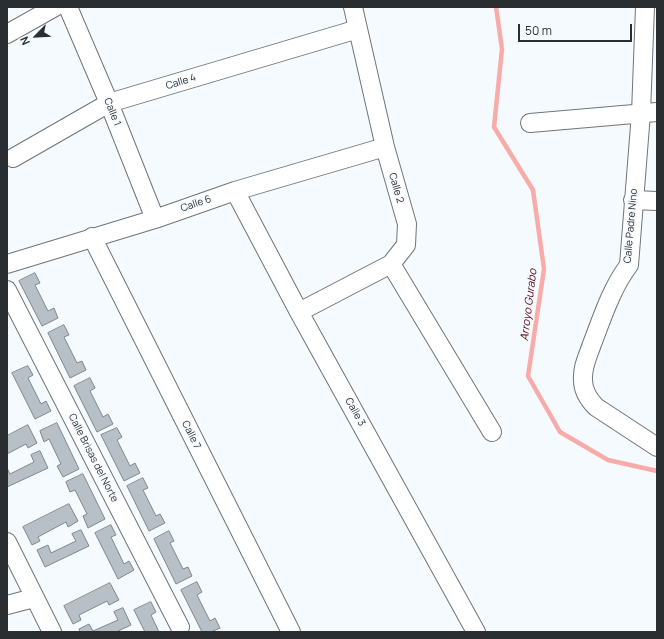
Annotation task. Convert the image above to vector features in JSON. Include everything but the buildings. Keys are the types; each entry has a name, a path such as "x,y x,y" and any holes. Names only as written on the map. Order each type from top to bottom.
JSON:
{"street":[{"path":"7,34 55,7"},
{"name":"Calle 1","path":"68,7 109,103 155,219"},
{"name":"Calle 2","path":"299,312 391,264 406,245 407,224 385,147 353,7"},
{"name":"Calle Padre Nino","path":"645,7 649,113 633,200 629,265 622,275 600,322 583,370 582,381 584,392 596,407 657,447"},
{"name":"Calle 4","path":"13,158 109,103 358,30"},
{"path":"530,123 649,113"},
{"name":"Calle 6","path":"7,264 155,219 235,192 385,147"},
{"name":"Calle 3","path":"235,192 299,312 476,632"},
{"path":"633,200 657,200"},
{"name":"Calle 7","path":"92,238 291,632"},
{"path":"391,264 492,432"},
{"name":"Calle Brisas del Norte","path":"7,290 180,627"},
{"path":"7,542 52,632"},
{"path":"7,605 34,598"}],"waterway":[{"name":"Arroyo Gurabo","path":"496,7 502,49 494,127 533,190 544,269 528,376 560,432 608,460 657,471"}]}
